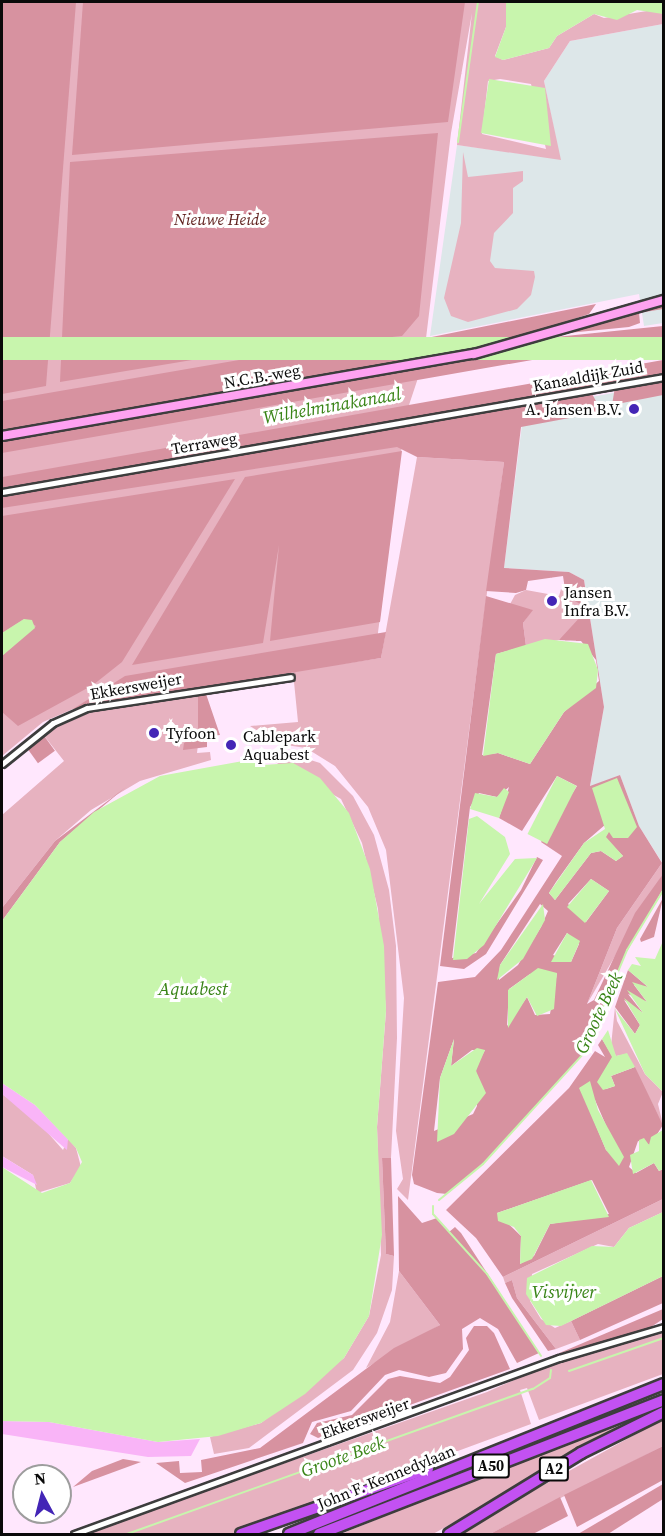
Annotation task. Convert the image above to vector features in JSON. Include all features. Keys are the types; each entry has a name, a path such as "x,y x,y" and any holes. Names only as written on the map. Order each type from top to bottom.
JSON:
{"highway":[{"name":"John F. Kennedylaan","path":"289,1534 506,1445 663,1384"},
{"name":"John F. Kennedylaan","path":"319,1534 663,1400"},
{"name":"A2","path":"449,1534 581,1453 663,1412"},
{"name":"A50","path":"241,1534 506,1445"}],"street":[{"name":"N.C.B.-weg","path":"2,436 433,362 527,339 663,300"},
{"name":"Kanaaldijk Zuid","path":"518,402 663,377"},
{"name":"Terraweg","path":"2,492 518,402"},
{"name":"Ekkersweijer","path":"2,764 53,723 87,708 291,677"},
{"name":"Ekkersweijer","path":"74,1534 559,1358 663,1327"}],"shaded area":[{"path":"663,24 663,323 644,326 639,294 430,336 457,145 560,159 544,81 570,41"},
{"path":"663,384 663,864 639,826 620,775 590,787 604,707 584,580 569,572 504,568 524,409"}],"green space":[{"name":"Nieuwe Heide","path":"2,2 506,2 506,27 495,56 503,60 549,48 557,36 594,14 604,18 653,10 663,14 663,24 570,41 544,81 561,160 457,145 472,13 451,133 423,363 406,414 375,656 321,667 381,658 417,457 504,462 408,1200 397,1189 403,1179 396,1131 404,998 386,850 368,807 335,766 306,748 279,744 250,726 298,722 293,672 73,709 43,722 2,756","holes":["500,79 531,84 546,149 482,134 488,81"]},
{"path":"2,2 76,2 46,386 2,394"},
{"path":"83,2 465,2 448,122 72,155"},
{"path":"438,133 419,316 402,336 234,353 60,382 70,162"},
{"path":"463,152 468,177 523,171 523,181 513,188 513,213 494,233 490,261 495,268 534,271 535,277 531,295 517,309 468,322 451,316 444,298 461,223"},
{"path":"663,303 663,309 639,313 640,323 629,327 558,334"},
{"path":"596,304 589,314 495,346 2,433 2,401 239,360 397,344"},
{"path":"663,326 663,337 2,453 2,441 441,365 546,338"},
{"path":"663,360 663,376 2,488 2,477"},
{"path":"663,381 663,395 612,405 615,387"},
{"path":"591,392 602,412 521,427 504,568 569,572 584,580 604,707 590,786 620,775 639,826 662,863 617,928 587,1004 594,1000 635,913 663,874 663,889 626,953 584,1053 483,1164 447,1194 437,1193 414,1184 412,1175 438,982 475,977 501,950 562,856 541,842 577,786 557,776 522,831 499,818 509,787 497,797 479,793 470,807 452,958 476,953 521,890 537,857 543,860 486,954 464,969 440,966 486,596 533,610 523,623 526,646 496,654 482,755 498,753 530,764 564,712 599,681 596,660 581,641 559,640 582,615 580,604 566,596 563,576 528,581 526,590 516,593 486,591 504,462 417,457 397,447 2,508 2,495","holes":["606,824 606,839 623,856 616,861 601,851 591,853 555,900 549,893 584,843","591,879 609,891 586,922 568,904","540,904 548,911 541,927 518,965 499,980 500,965","567,933 579,944 571,962 553,955","557,973 550,1014 535,1015 527,997 507,1026 509,989 530,974","454,1039 451,1066 472,1050 485,1050 476,1067 477,1106 473,1114 434,1131 440,1078"]},
{"path":"402,451 380,622 270,641 279,545 263,643 132,665 245,477"},
{"path":"235,479 122,662 93,685 18,726 2,712 2,656 36,626 24,619 2,633 2,516"},
{"path":"561,589 580,604 578,626 559,640 526,646 523,623 532,610 509,606 515,595 526,590 559,596"},
{"path":"386,632 381,658 73,709 125,676"},
{"path":"205,691 220,735 207,736 207,747 183,750 184,743 198,735 198,692"},
{"path":"198,692 202,711 197,753 210,752 211,760 140,781 91,810 55,841 2,908 2,815 64,761 42,733 103,707"},
{"path":"42,733 55,751 38,763 25,745"},
{"path":"279,750 320,763 353,796 374,835 389,890 396,946 397,1038 391,1158 382,1158 386,1254 394,1256 392,1290 377,1333 353,1370 249,1448 214,1454 210,1437 261,1423 344,1358 369,1316 381,1255 377,1127 386,1011 378,909 362,843 341,799 275,762 258,760 259,752"},
{"path":"126,787 60,842 2,921 2,908 55,841"},
{"path":"662,863 663,874 587,1004 617,928"},
{"path":"663,898 654,937 641,942 640,939"},
{"path":"628,970 648,987 634,985 647,1002 628,994 643,1013 624,1000 640,1025 635,1034 615,1007"},
{"path":"615,1007 617,1021 645,1074 663,1092 658,1104 663,1125 627,1054 616,1056 611,1046"},
{"path":"602,1039 613,1057 602,1079 606,1089 615,1086 611,1076 635,1067 663,1125 650,1145 638,1141 629,1167 636,1173 654,1163 659,1171 663,1169 663,1199 503,1277 476,1238 446,1210 569,1088 595,1051 605,1057 598,1045","holes":["580,1087 595,1100 621,1160 606,1150","592,1180 609,1214 550,1224 534,1256 520,1264 521,1236 497,1213"]},
{"path":"2,1094 32,1115 63,1150 68,1139 76,1148 81,1167 70,1183 37,1193 33,1175 2,1156"},
{"path":"382,1158 391,1158 394,1256 386,1254"},
{"path":"398,1196 422,1223 437,1218 449,1232 455,1227 461,1233 539,1353 517,1363 498,1329 480,1318 462,1329 463,1349 446,1373 429,1377 399,1370 385,1375 351,1411 312,1422 303,1443 185,1483 156,1463 179,1461 180,1473 202,1472 201,1460 260,1448 394,1348 440,1325 399,1271"},
{"path":"663,1199 663,1212 629,1228 614,1247 598,1244 532,1274 530,1301 541,1319 555,1328 571,1321 580,1340 556,1349 517,1298 512,1280 505,1283 503,1277"},
{"path":"399,1271 440,1325 366,1368 390,1322"},
{"path":"663,1276 663,1303 580,1340 571,1321"},
{"path":"512,1280 517,1298 556,1349 548,1351 512,1298 505,1283"},
{"path":"663,1309 663,1319 648,1329 557,1354"},
{"path":"474,1326 487,1326 494,1333 510,1369 318,1438 310,1434 317,1423 352,1415 388,1379 400,1376 440,1383 450,1377 469,1350 466,1338"},
{"path":"663,1330 663,1374 539,1420 527,1388 520,1390 531,1424 233,1534 84,1534 487,1392 546,1366"},
{"path":"638,1419 433,1534 341,1534 510,1465"},
{"path":"663,1419 663,1446 490,1534 455,1534"},
{"path":"663,1446 663,1480 577,1527 564,1495"},
{"path":"123,1459 141,1462 73,1487 92,1471"},
{"path":"663,1484 663,1499 608,1534 578,1534"},
{"path":"560,1497 568,1516 533,1534 490,1534"}],"sand":[{"path":"2,1083 35,1105 68,1139 67,1150 2,1094"},
{"path":"2,1156 33,1175 37,1185 2,1167"},
{"path":"2,1421 49,1422 158,1442 200,1439 191,1456 148,1457 2,1434"}],"water":[{"path":"506,2 663,2 663,14 637,10 617,20 594,14 557,36 549,48 503,60 495,57 506,27"},
{"path":"489,79 545,88 551,146 481,133"},
{"path":"2,337 663,337 663,360 2,360"},
{"path":"24,619 32,620 35,628 2,656 2,633"},
{"path":"545,639 588,644 598,670 596,688 564,712 530,764 498,753 483,756 496,654"},
{"name":"Aquabest","path":"254,759 263,765 293,763 320,778 349,813 370,869 384,946 386,1011 377,1127 382,1235 369,1316 344,1358 305,1394 261,1423 218,1436 158,1442 49,1422 2,1421 2,1167 42,1193 70,1183 82,1162 76,1148 35,1105 2,1083 2,921 60,842 94,812 160,776"},
{"path":"557,776 577,786 547,844 527,834"},
{"path":"617,778 637,827 628,838 613,838 609,832 606,837 623,856 616,861 601,851 591,853 555,900 549,893 584,843 605,829 592,788"},
{"path":"504,788 509,792 499,818 470,809 475,793 497,797"},
{"path":"477,816 505,837 510,854 479,904 515,859 537,858 484,945 467,959 453,960 469,819"},
{"path":"591,879 609,891 585,923 567,907"},
{"path":"543,904 545,920 523,959 497,980 500,965"},
{"path":"567,933 580,941 571,962 551,962"},
{"path":"663,941 663,1092 645,1074 615,1009 635,1034 640,1025 624,998 643,1013 627,990 647,1002 632,982 648,987 628,970 632,964 641,966 635,957 655,959"},
{"path":"538,968 557,973 554,1009 537,1016 527,997 508,1028 508,990"},
{"path":"608,1030 616,1056 627,1053 635,1067 611,1076 615,1086 603,1090 597,1082 612,1057 602,1039"},
{"path":"454,1039 451,1066 477,1048 485,1050 476,1071 486,1093 454,1134 437,1142 440,1078"},
{"path":"590,1081 598,1110 624,1157 619,1166 606,1150 579,1088"},
{"path":"663,1130 663,1169 659,1171 654,1163 633,1174 630,1155 639,1151 639,1140 644,1138 649,1145 651,1137"},
{"path":"591,1180 609,1217 550,1224 532,1259 520,1264 521,1236 514,1227 498,1221 497,1213"},
{"name":"Visvijver","path":"663,1212 663,1276 561,1326 546,1325 526,1294 527,1278 592,1246 614,1247 629,1228"}],"waterway":[{"path":"458,142 478,2"},
{"name":"Groote Beek","path":"439,1200 483,1164 584,1053 627,950 664,889"},
{"name":"Groote Beek","path":"433,1206 433,1214 487,1274 541,1356"},
{"path":"569,1371 664,1338"},
{"name":"Groote Beek","path":"127,1534 533,1389 550,1378 551,1370"}],"place":[{"name":"A. Jansen B.V.","path":"634,409"},
{"name":"Jansen Infra B.V.","path":"552,601"},
{"name":"Tyfoon","path":"154,733"},
{"name":"Cablepark Aquabest","path":"231,745"}],"water label":[{"name":"Wilhelminakanaal","path":"332,406"}]}
